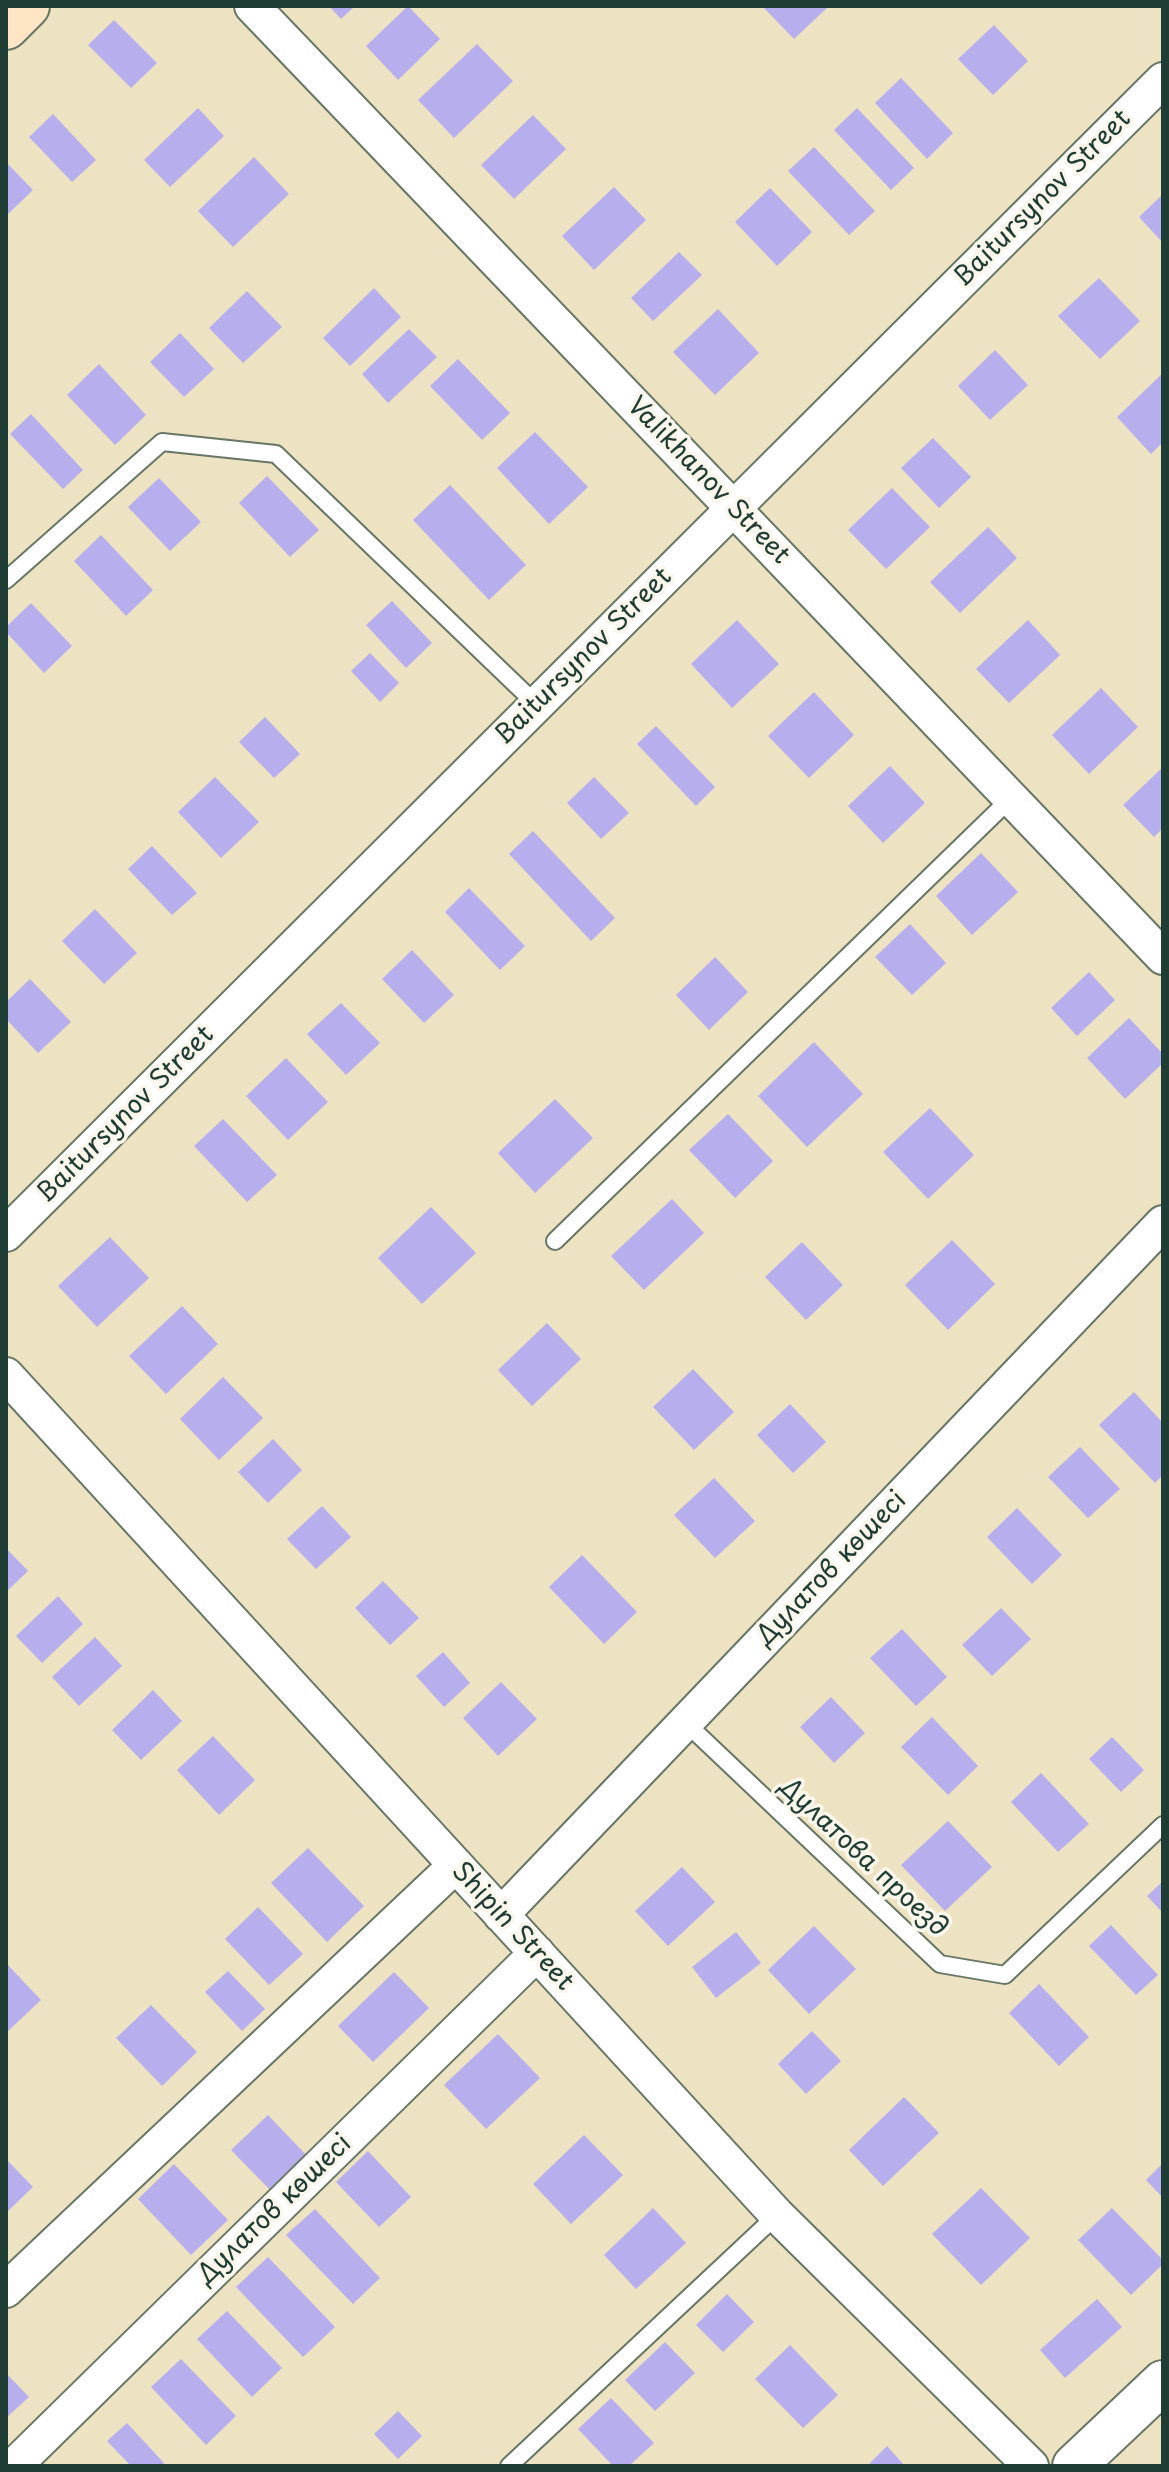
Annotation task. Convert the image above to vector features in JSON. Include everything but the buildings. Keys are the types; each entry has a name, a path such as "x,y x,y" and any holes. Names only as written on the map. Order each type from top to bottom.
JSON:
{"main road":[{"path":"6,27 27,6"}],"street":[{"name":"Valikhanov Street","path":"252,6 1163,957"},
{"name":"Baitursynov Street","path":"6,1234 1163,80"},
{"name":"Дулатов көшесі","path":"501,1915 1163,1223"},
{"name":"Shipin Street","path":"6,1375 777,2215 1031,2466"},
{"path":"6,2290 456,1865"},
{"name":"Дулатов көшесі","path":"14,2466 537,1953"},
{"path":"1074,2466 1163,2382"}],"lane":[{"path":"6,580 162,442 276,454 537,705"},
{"path":"555,1241 1011,798"},
{"name":"Дулатова проезд","path":"686,1723 940,1964 1005,1975 1163,1825"},
{"path":"509,2466 777,2215"}]}
